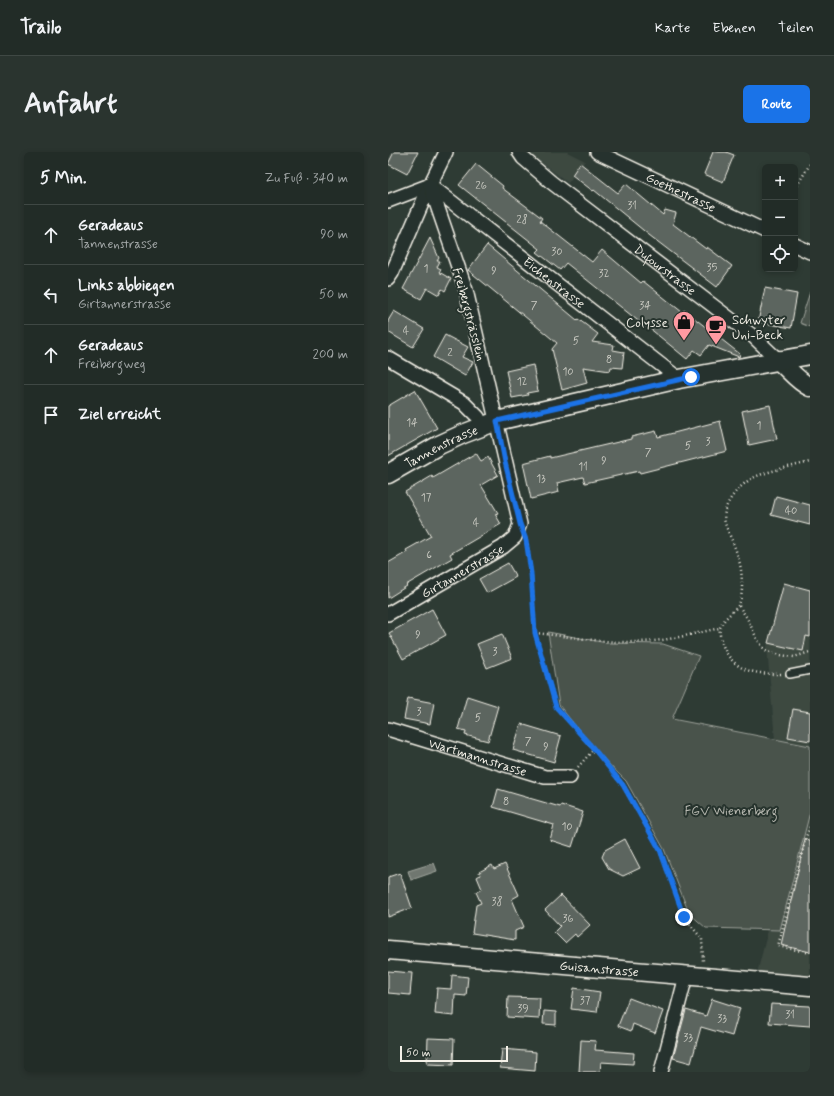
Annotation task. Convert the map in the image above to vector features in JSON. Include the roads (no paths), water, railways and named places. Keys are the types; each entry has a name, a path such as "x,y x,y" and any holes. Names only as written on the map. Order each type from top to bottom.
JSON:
{"street":[{"path":"388,279 446,152"},
{"name":"Dufourstrasse","path":"519,152 523,158 551,182 754,337 789,370 793,376 801,383 810,387"},
{"name":"Goethestrasse","path":"603,153 762,230"},
{"path":"388,201 430,186"},
{"name":"Eichenstrasse","path":"430,186 679,379"},
{"name":"Freibergsträsslein","path":"430,186 466,290 490,424"},
{"path":"798,246 810,252"},
{"name":"Tannenstrasse","path":"388,474 439,445 490,424 679,379 810,355"},
{"path":"388,358 464,403 478,417 490,424"},
{"name":"Girtannerstrasse","path":"388,614 502,547 515,537 520,524 505,462 490,424"},
{"name":"Wartmannstrasse","path":"388,729 545,777 570,777"},
{"name":"Guisanstrasse","path":"388,950 810,986"},
{"path":"661,1072 686,976"}],"lane":[{"path":"790,674 810,670"}],"place":[{"name":"Colysse","path":"684,342"},
{"name":"Schwyter Uni-Beck","path":"716,346"}],"park label":[{"name":"FGV Wienerberg","path":"731,810"}]}
